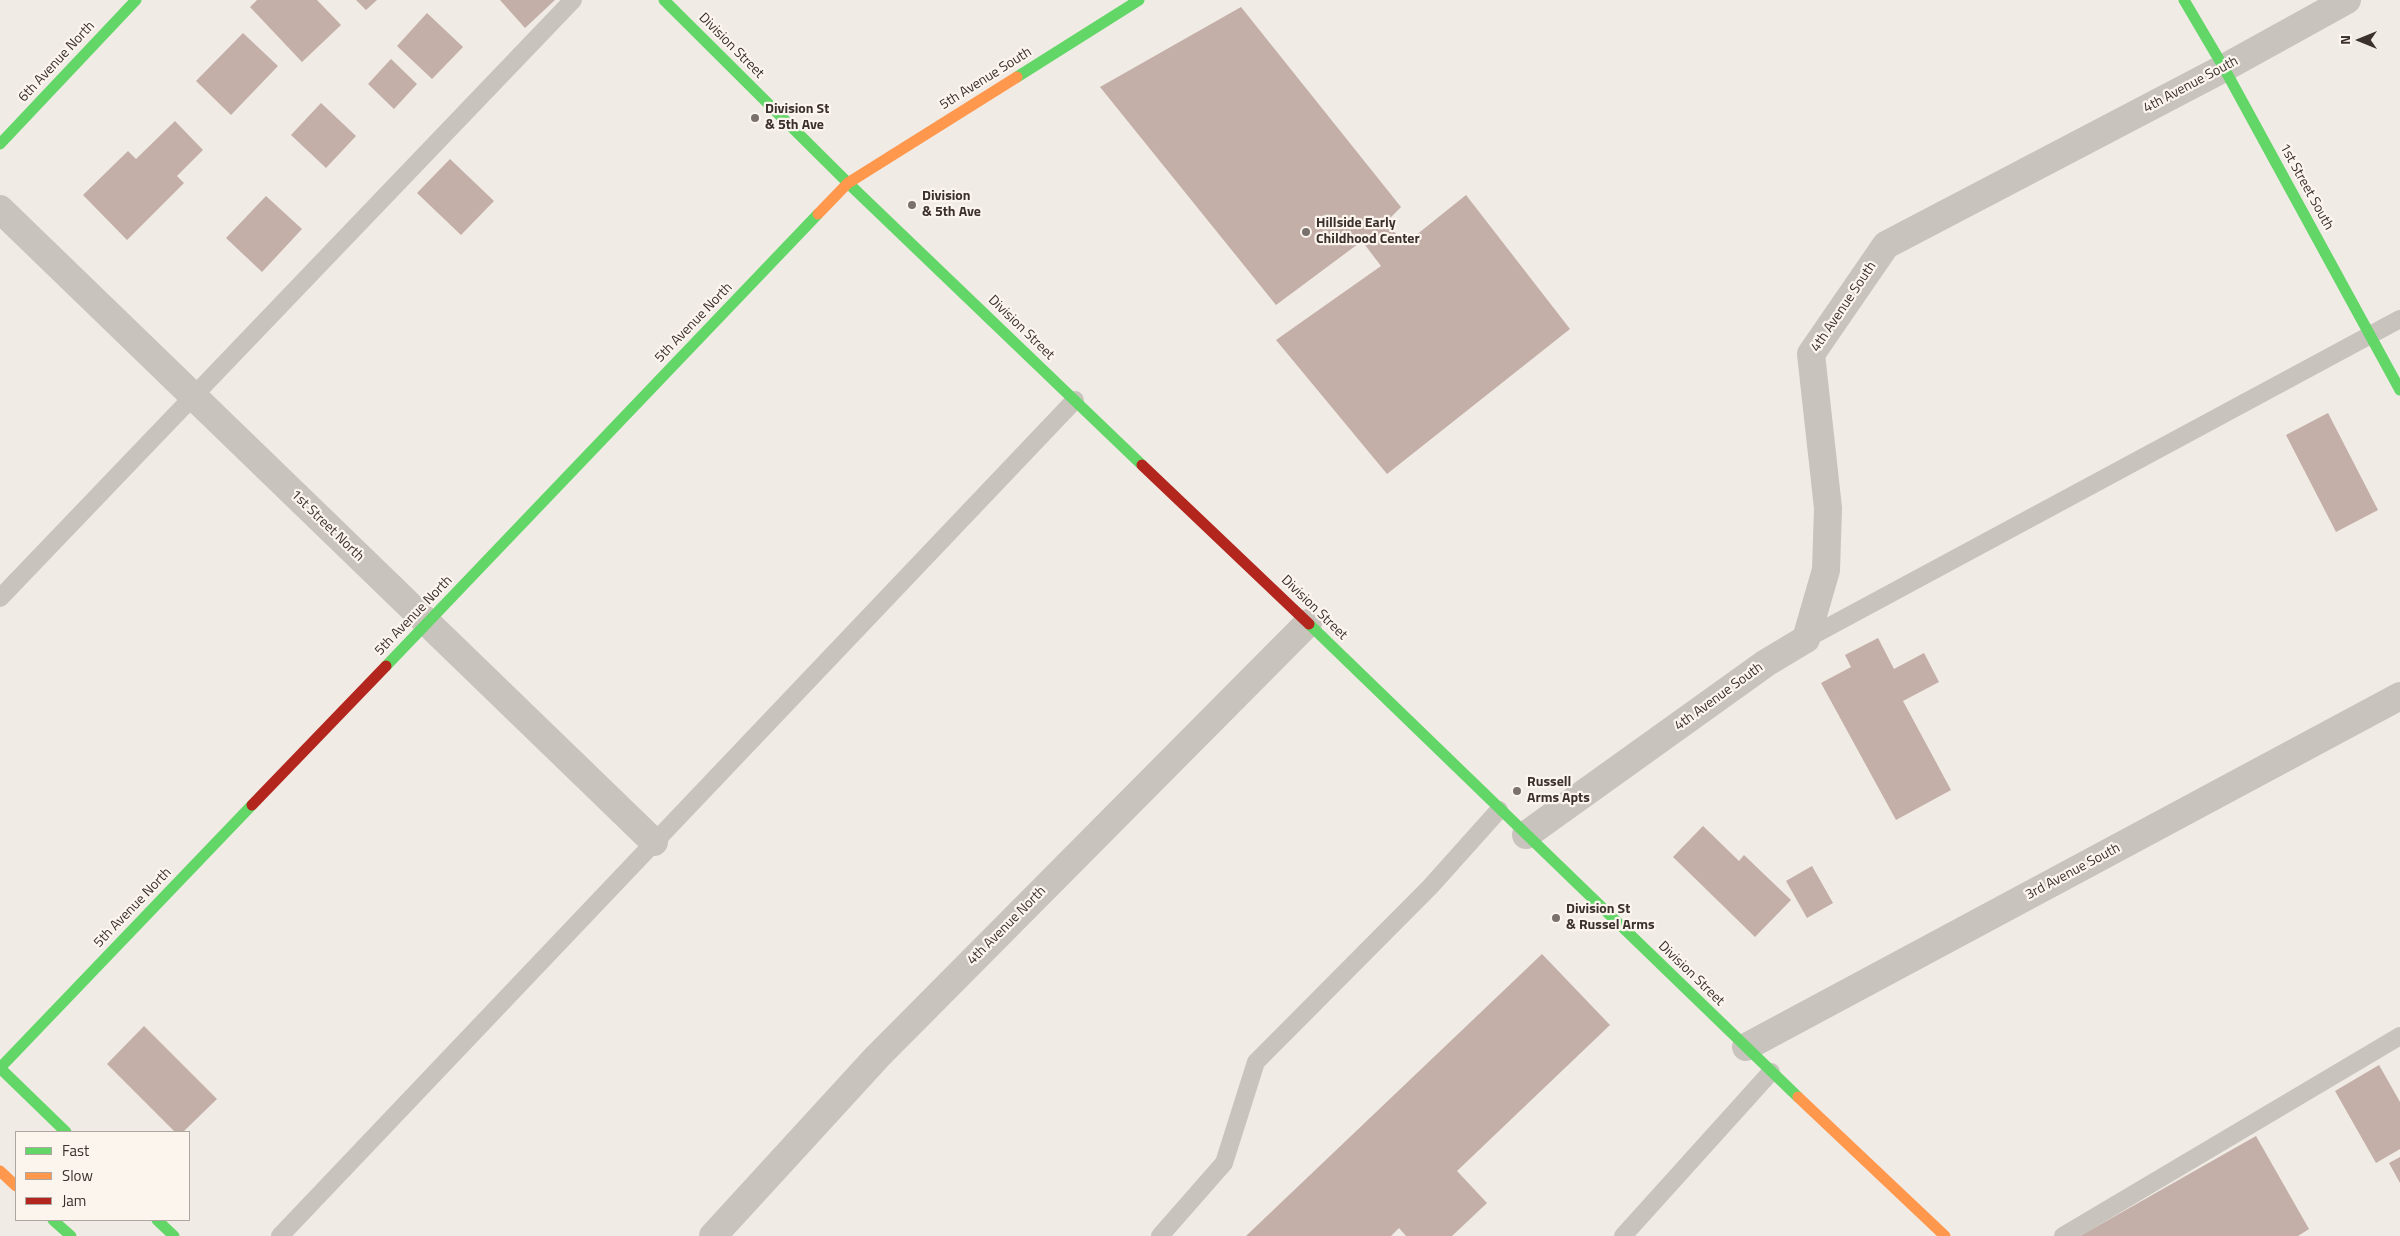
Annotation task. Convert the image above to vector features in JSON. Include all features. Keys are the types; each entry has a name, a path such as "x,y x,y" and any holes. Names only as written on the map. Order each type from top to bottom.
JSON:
{"street":[{"name":"6th Avenue North","path":"0,144 136,0"},
{"name":"Division Street","path":"664,0 848,183 1308,623 1771,1072 1945,1236"},
{"name":"5th Avenue South","path":"848,183 1138,0"},
{"name":"1st Street South","path":"2184,0 2224,68 2400,390"},
{"name":"4th Avenue South","path":"1526,836 1766,663 1806,639 1826,570 1828,508 1811,354 1886,245 2224,68 2347,0"},
{"name":"5th Avenue North","path":"0,1068 848,183"},
{"name":"1st Street North","path":"0,208 654,842"},
{"name":"4th Avenue North","path":"713,1236 877,1057 1308,623"},
{"name":"3rd Avenue South","path":"1746,1047 2400,696"},
{"path":"0,1068 65,1131"},
{"path":"0,1172 15,1185"},
{"path":"54,1221 71,1236"},
{"path":"158,1221 174,1236"}],"lane":[{"path":"0,598 573,0"},
{"path":"1806,639 2400,319"},
{"path":"280,1236 1075,400"},
{"path":"1160,1236 1224,1163 1256,1062 1430,888 1499,810"},
{"path":"2063,1236 2400,1036"},
{"path":"1623,1236 1771,1072"}],"building":[{"path":"257,0 317,0 341,25 302,62 250,7"},
{"path":"356,0 377,0 366,10"},
{"path":"500,0 555,0 525,28"},
{"name":"Hillside Early Childhood Center","path":"1241,7 1401,207 1386,222 1405,244 1466,195 1570,329 1387,474 1276,340 1381,266 1362,241 1276,305 1100,87"},
{"path":"427,13 463,47 432,79 397,46"},
{"path":"243,33 278,66 231,115 196,81"},
{"path":"391,59 417,84 394,109 368,84"},
{"path":"321,103 356,136 326,168 291,135"},
{"path":"175,121 203,150 177,176 184,183 127,240 83,195 128,151 136,159"},
{"path":"450,159 494,201 461,235 417,193"},
{"path":"266,196 302,229 262,272 226,238"},
{"path":"2328,413 2378,510 2336,532 2286,435"},
{"path":"1878,638 1894,669 1924,653 1939,682 1903,701 1951,790 1896,820 1821,683 1851,667 1845,655"},
{"path":"1703,826 1739,861 1744,855 1791,900 1755,937 1673,857"},
{"path":"1812,866 1833,903 1807,918 1786,881"},
{"path":"1542,954 1610,1025 1457,1171 1487,1203 1452,1236 1406,1236 1399,1228 1391,1236 1246,1236"},
{"path":"144,1026 217,1099 184,1131 174,1131 107,1064"},
{"path":"2379,1065 2400,1102 2400,1149 2376,1163 2335,1091"},
{"path":"2256,1136 2309,1229 2298,1236 2080,1236"},
{"path":"2400,1157 2400,1183 2389,1163"}],"traffic: fast":[{"path":"0,144 136,0"},
{"path":"664,0 848,183 1142,465"},
{"path":"1017,77 1139,0"},
{"path":"2184,0 2224,68 2400,390"},
{"path":"386,666 818,214"},
{"path":"1309,624 1798,1097"},
{"path":"0,1068 252,805"},
{"path":"0,1068 65,1131"},
{"path":"54,1221 71,1236"},
{"path":"158,1221 174,1236"}],"traffic: slow":[{"path":"818,214 848,183 1017,77"},
{"path":"1798,1097 1945,1236"},
{"path":"0,1171 15,1185"}],"traffic: jam":[{"path":"1142,465 1309,624"},
{"path":"252,805 386,666"}],"place":[{"name":"Division St & 5th Ave","path":"755,118"},
{"name":"Division & 5th Ave","path":"912,205"},
{"name":"Hillside Early Childhood Center","path":"1306,232"},
{"name":"Russell Arms Apts","path":"1517,791"},
{"name":"Division St & Russel Arms","path":"1556,918"}]}
